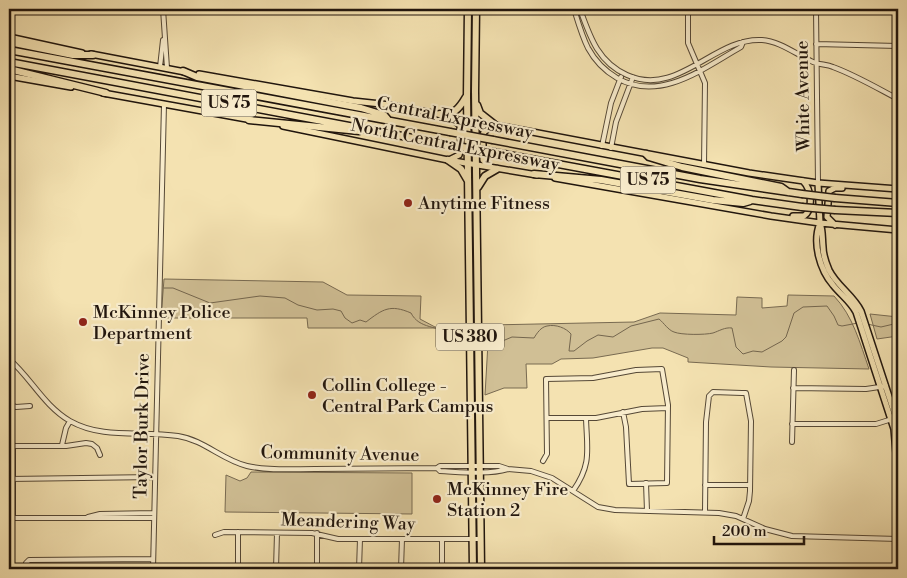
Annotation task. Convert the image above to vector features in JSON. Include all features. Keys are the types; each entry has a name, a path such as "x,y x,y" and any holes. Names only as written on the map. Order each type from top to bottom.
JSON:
{"highway":[{"name":"US 380","path":"468,9 468,183 477,539 474,569"},
{"name":"US 380","path":"476,9 476,469"},
{"path":"9,42 73,55 93,55"},
{"name":"Central Expressway","path":"9,50 700,179 789,193 898,203"},
{"name":"Central Expressway","path":"9,62 752,200 802,207 898,214"},
{"path":"9,69 106,93"},
{"path":"183,71 197,77 360,108 384,115 389,121"},
{"path":"440,114 450,114 456,111 467,96"},
{"path":"475,101 480,113 494,124"},
{"path":"248,120 409,137"},
{"path":"646,154 649,157 682,167 781,187 789,193"},
{"path":"448,160 461,169 468,183"},
{"path":"477,190 485,176 498,169"},
{"path":"534,174 601,180 713,200 743,203 752,200"},
{"path":"852,211 898,218"},
{"path":"469,237 477,237"},
{"name":"US 380","path":"477,539 481,569"}],"main road":[{"name":"North Central Expressway","path":"9,37 93,55 440,114 749,173 803,181 898,189"},
{"name":"North Central Expressway","path":"9,76 248,120 468,164 766,216 835,225 898,230"},
{"path":"448,116 456,120 460,125 461,142 459,155 448,160"},
{"path":"494,124 483,134 483,157 486,164 498,169"},
{"path":"766,216 773,213 800,217 807,215 810,190 803,181"},
{"path":"818,182 820,223 817,229 821,263 854,300 864,318 865,330"},
{"path":"835,225 827,218 830,190 835,188 874,191 890,189"},
{"path":"827,271 832,284 851,304 865,330 892,419 896,451 898,569"},
{"path":"883,386 898,424"}],"street":[{"path":"160,67 164,38 163,9"},
{"path":"574,9 585,42 591,53 601,66 620,80 630,84 646,87 675,83 740,47 743,42"},
{"path":"580,9 597,50 610,65 633,77 652,80 663,79 676,75 738,43 768,40 816,64 834,67 898,99"},
{"path":"688,9 688,43 705,83 704,165"},
{"name":"White Avenue","path":"816,9 818,182"},
{"path":"164,38 167,68"},
{"path":"816,44 898,46"},
{"path":"602,146 611,103 623,73"},
{"path":"611,148 614,127 633,77"},
{"path":"611,103 621,106"},
{"name":"Taylor Burk Drive","path":"153,569 164,104"},
{"name":"Community Avenue","path":"9,359 53,408 70,421 106,433 155,434 193,439 233,461 254,467 306,469 437,468 440,471 499,466 508,469 531,471 552,478 598,507 615,510 719,513 736,516 775,533 799,537 898,539"},
{"path":"543,461 547,454 546,379 593,378 636,370 662,369 668,408 667,483 629,484 626,427 623,412"},
{"path":"792,442 794,370"},
{"path":"793,388 866,389 883,386"},
{"path":"705,512 706,422 711,393 746,393 751,421 750,485 749,501 744,519"},
{"path":"9,404 24,408 30,406"},
{"path":"547,418 586,418 642,409 668,408"},
{"path":"573,491 583,477 587,462 586,418"},
{"path":"792,424 876,424 892,419"},
{"path":"62,446 66,428 70,421"},
{"path":"100,455 97,448 92,444 11,446 11,518 154,518"},
{"path":"11,479 155,477"},
{"path":"646,484 646,510"},
{"path":"705,485 750,485"},
{"path":"86,517 100,514 154,513"},
{"name":"Meandering Way","path":"215,535 224,532 277,532 318,533 334,539 477,539"},
{"path":"238,532 238,569"},
{"path":"276,569 277,532"},
{"path":"317,569 318,533"},
{"path":"359,569 360,539"},
{"path":"401,569 402,539"},
{"path":"442,539 442,569"},
{"path":"26,569 26,563 30,560 153,559"}],"shaded area":[{"path":"164,279 323,282 347,295 421,296 420,319 435,327 464,328 308,328 307,318 161,318"},
{"path":"788,295 834,296 851,321 869,369 771,367 688,362 688,358 663,348 652,348 593,358 561,359 552,364 526,364 527,388 504,388 485,395 489,325 634,322 660,313 736,315 737,297 762,298 762,308 787,306"},
{"path":"870,314 898,317 898,336 877,339"},
{"path":"251,472 412,473 412,514 225,512 226,475 240,481 247,478"}],"waterway":[{"path":"164,288 173,288 210,303 260,296 285,298 298,305 317,310 333,309 341,311 345,318 352,323 360,320 366,322 387,309 404,310 411,313 414,318 424,325 447,331 466,342"},
{"path":"485,345 493,345 512,337 534,338 543,328 557,326 564,328 571,334 569,351 574,351 598,335 613,337 631,326 659,319 672,331 682,334 709,334 732,328 736,347 743,354 753,351 762,352 782,341 786,337 794,313 803,307 827,306 838,325 858,323"},
{"path":"867,324 881,327 898,323"}],"place":[{"name":"Anytime Fitness","path":"408,203"},
{"name":"McKinney Police Department","path":"83,322"},
{"name":"Collin College - Central Park Campus","path":"312,395"},
{"name":"McKinney Fire Station 2","path":"437,499"}]}
